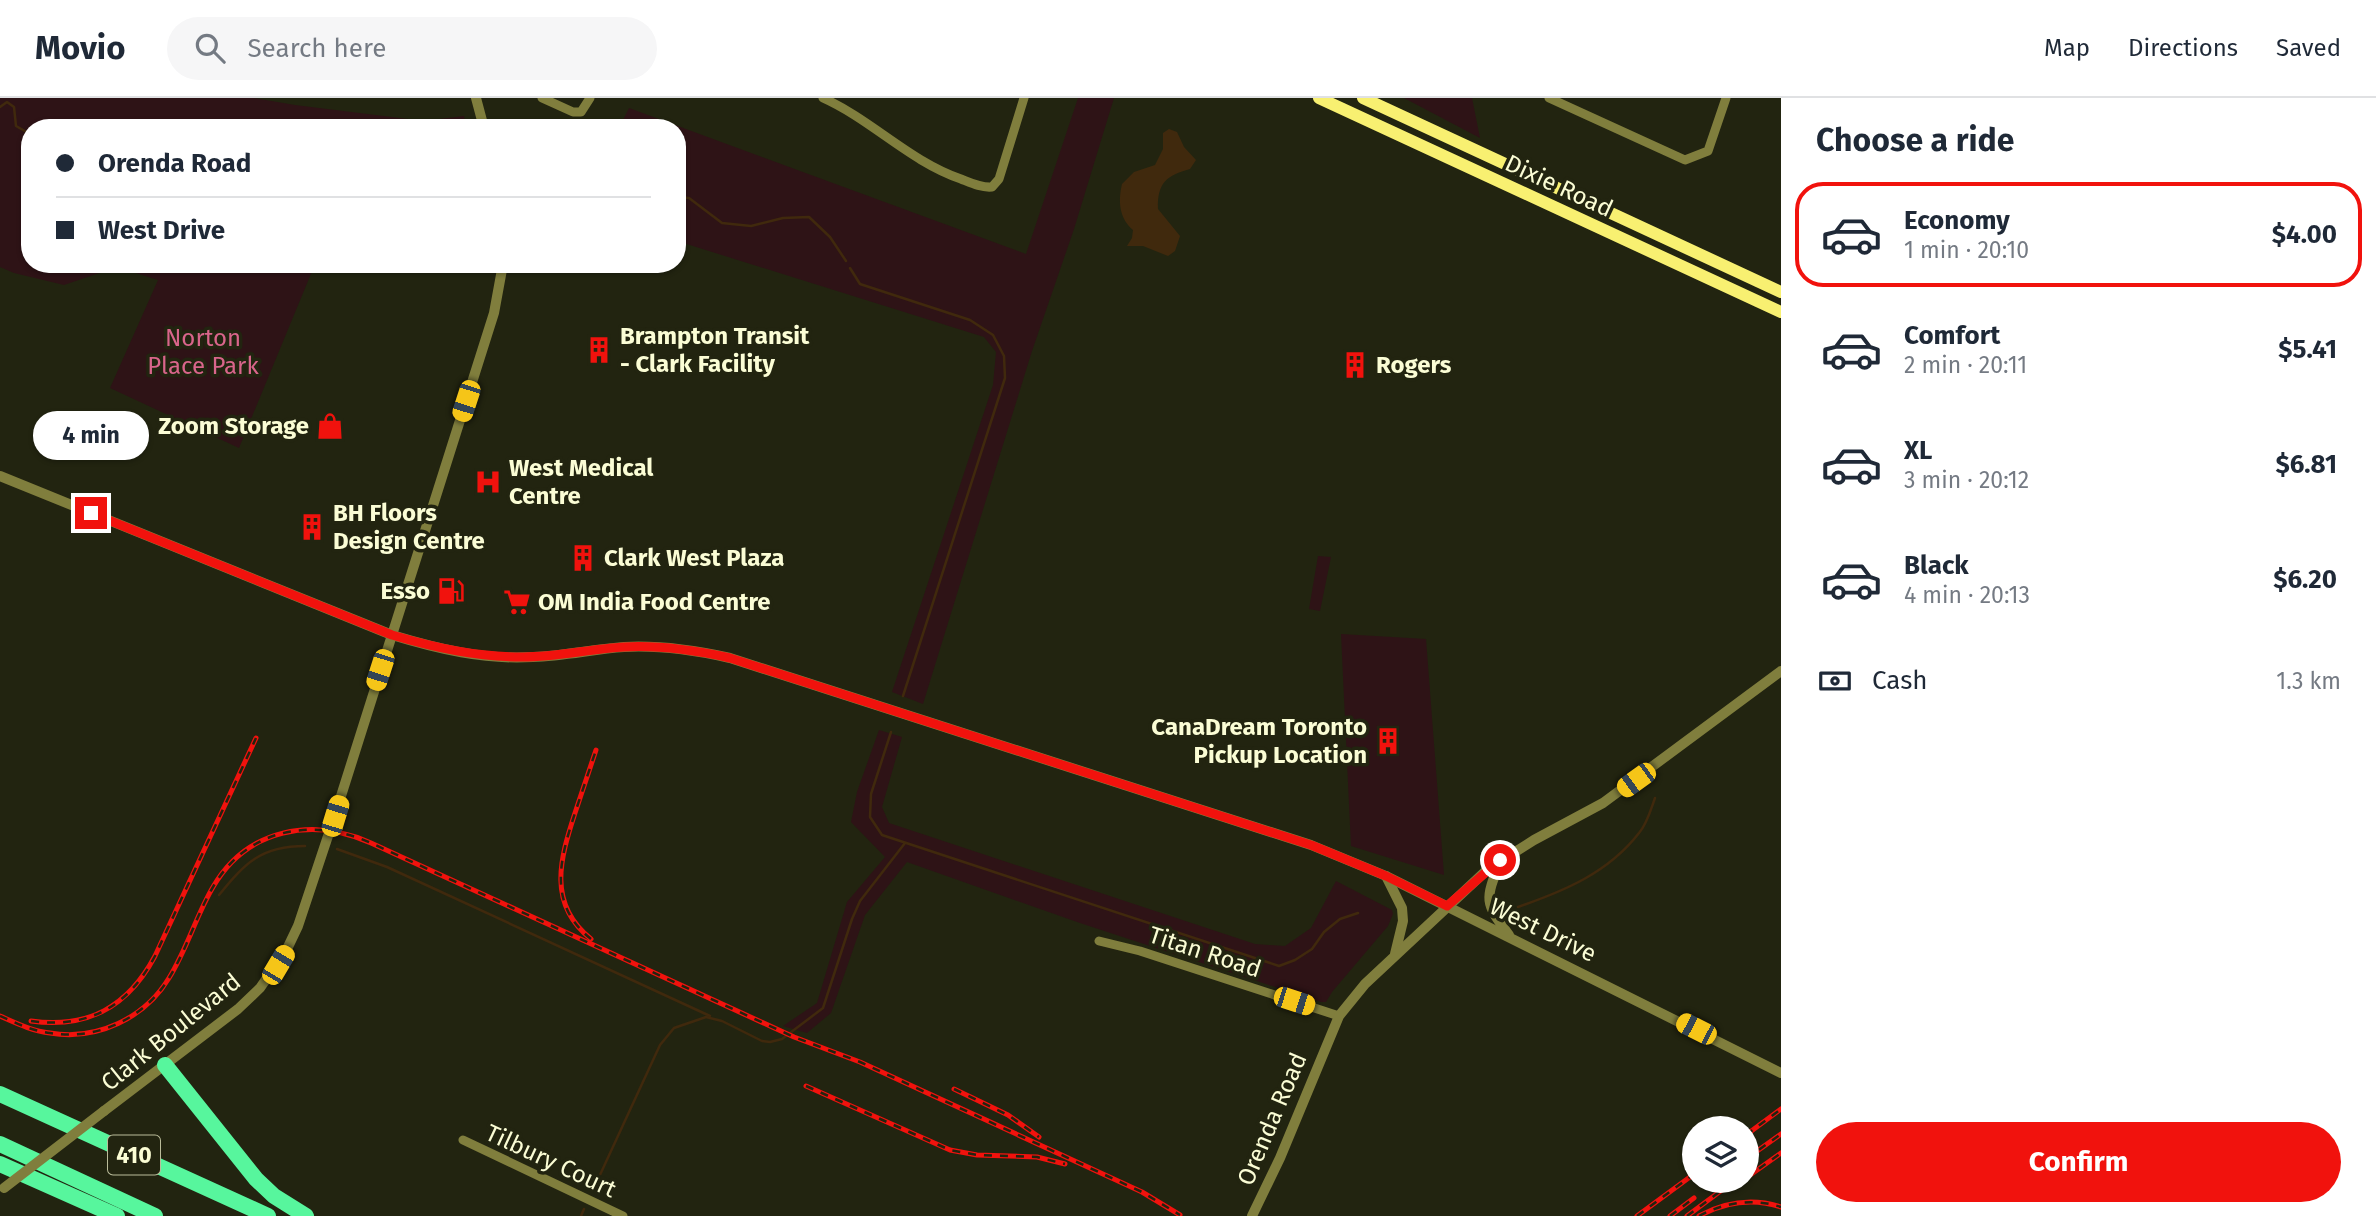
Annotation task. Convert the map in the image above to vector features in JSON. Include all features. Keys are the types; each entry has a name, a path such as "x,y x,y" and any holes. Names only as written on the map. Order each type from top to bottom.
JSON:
{"highway":[{"path":"165,1065 257,1179 274,1196 306,1216"},
{"name":"410","path":"0,1094 268,1216"},
{"name":"410","path":"0,1144 155,1216"},
{"path":"0,1164 117,1216"}],"main road":[{"name":"Dixie Road","path":"1319,98 1781,312"},
{"name":"Dixie Road","path":"1363,98 1781,292"}],"street":[{"path":"477,98 482,119"},
{"path":"542,98 573,112 581,112 590,98"},
{"path":"823,98 844,107 938,171 984,187 992,187 999,179 1024,98"},
{"path":"1549,98 1685,160 1708,151 1726,98"},
{"name":"Clark Boulevard","path":"2,1190 238,1009 260,988 287,949 298,926 335,816 494,313 501,273"},
{"name":"West Drive","path":"0,476 392,635 433,648 484,656 533,657 642,646 698,651 730,658 1265,829 1386,876 1781,1073"},
{"name":"Orenda Road","path":"1252,1216 1280,1158 1339,1016 1395,954 1500,860 1603,803 1781,671"},
{"path":"1500,860 1489,892 1489,905 1511,937"},
{"path":"1386,876 1402,908 1403,921 1395,954"},
{"name":"Titan Road","path":"1099,941 1140,951 1339,1016"},
{"name":"Tilbury Court","path":"463,1140 623,1216"}],"green space":[{"name":"Norton Place Park","path":"0,98 254,98 408,119 21,119 21,273 99,273 64,285 14,273 0,267"},
{"path":"1078,98 1114,98 1074,229 1032,351 923,704 892,692 993,385 996,352 984,337 686,244 686,129 1026,254"},
{"path":"1404,98 1472,98 1480,138"},
{"path":"629,108 659,119 624,119"},
{"name":"Norton Place Park","path":"464,116 464,119 440,119"},
{"name":"Norton Place Park","path":"136,273 311,273 239,448 110,388 158,280"},
{"path":"1318,556 1331,557 1320,611 1309,609"},
{"path":"1341,634 1426,639 1444,875 1351,846"},
{"path":"879,730 902,737 882,807 889,823 1255,944 1285,946 1311,928 1336,881 1392,910 1393,914 1388,926 1326,1002 1321,1002 1080,923 907,862 865,915 831,1013 807,1033 783,1026 817,1003 847,902 885,857 851,822 857,792"}],"shaded area":[{"path":"1169,129 1177,132 1184,147 1196,160 1190,169 1170,177 1159,193 1158,209 1180,236 1175,251 1168,256 1143,246 1127,246 1133,230 1122,215 1120,197 1122,184 1134,172 1155,165 1163,149 1163,133"}],"waterway":[{"path":"0,107 7,102 14,107 16,126 21,129"},
{"path":"686,198 722,223 751,226 783,218 809,217 830,237 846,261"},
{"path":"850,268 860,284 970,320 993,335 1004,356 1005,378 903,696"},
{"path":"891,732 871,794 870,817 882,835 1279,966 1312,949 1324,932 1340,919 1358,913"},
{"path":"1518,907 1584,879 1613,859 1642,829 1655,798"},
{"path":"593,1190 660,1045 674,1028 706,1017 770,1042 782,1039 823,1008 860,901 905,843"},
{"path":"219,895 246,865 265,853 305,846"},
{"path":"337,849 387,867 710,1016"},
{"path":"581,1216 584,1209"}],"railway":[{"path":"31,1021 71,1021 104,1011 132,989 144,974 155,956 256,738"},
{"path":"591,939 568,911 561,880 565,847 596,750"},
{"path":"0,1016 37,1030 68,1035 102,1030 118,1024 147,1005 169,978 207,898 227,867 263,840 304,830 327,831 371,843 794,1037 860,1062 1142,1192 1180,1215"},
{"path":"806,1086 950,1150 977,1155 1037,1157 1065,1164"},
{"path":"954,1089 1008,1115 1039,1137"},
{"path":"1759,1125 1781,1109"},
{"path":"1759,1150 1781,1134"},
{"path":"1759,1169 1781,1153"},
{"path":"1637,1216 1682,1183"},
{"path":"1687,1216 1718,1193"},
{"path":"1670,1216 1694,1198"},
{"path":"1699,1216 1719,1207 1739,1203 1781,1207"}],"place":[{"name":"Brampton Transit - Clark Facility","path":"599,350"},
{"name":"Rogers","path":"1355,365"},
{"name":"Zoom Storage","path":"330,426"},
{"name":"West Medical Centre","path":"488,482"},
{"name":"BH Floors Design Centre","path":"312,527"},
{"name":"Clark West Plaza","path":"583,558"},
{"name":"Esso","path":"451,591"},
{"name":"OM India Food Centre","path":"517,602"},
{"name":"CanaDream Toronto Pickup Location","path":"1388,741"}],"route":[{"path":"91,513 392,635 433,648 484,656 533,657 642,646 698,651 730,658 1265,829 1386,876 1447,906 1500,860"}]}
